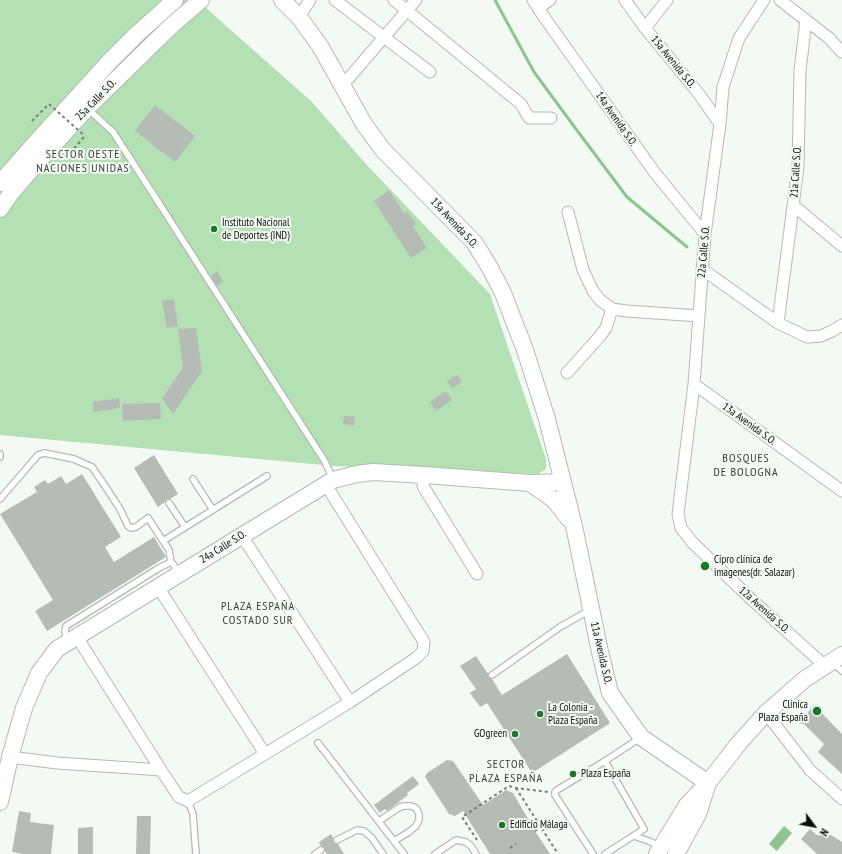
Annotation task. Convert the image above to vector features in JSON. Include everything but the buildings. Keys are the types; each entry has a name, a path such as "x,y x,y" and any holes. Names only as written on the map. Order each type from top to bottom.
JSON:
{"street":[{"name":"25a Calle S.O.","path":"0,209 4,187 34,166 137,34 175,0"},
{"name":"25a Calle S.O.","path":"82,103 201,0"},
{"path":"299,17 310,0"},
{"path":"335,0 430,72"},
{"path":"394,0 522,104 529,118 551,118"},
{"path":"342,86 416,0"},
{"path":"536,4 550,0"},
{"name":"15a Avenida S.O.","path":"625,0 645,28 699,94 720,124"},
{"path":"645,28 667,0"},
{"name":"22a Calle S.O.","path":"678,514 694,384 705,234 724,87 739,38 764,0"},
{"path":"780,0 829,38 842,52"},
{"name":"13a Avenida S.O.","path":"281,1 299,17 320,46 364,124 383,150 474,242 490,268 503,293 527,357 547,419 562,482"},
{"name":"14a Avenida S.O.","path":"536,4 655,174 705,234"},
{"name":"21a Calle S.O.","path":"778,323 798,167 800,71 806,20"},
{"path":"793,206 842,246"},
{"path":"568,212 583,270 593,291 600,300 612,308 627,311 699,316"},
{"path":"702,269 778,323 808,337 821,336 842,325"},
{"path":"567,373 606,328 612,308"},
{"name":"13a Avenida S.O.","path":"694,384 842,491"},
{"name":"24a Calle S.O.","path":"1,793 7,762 24,708 39,673 57,649 158,587 175,568 242,536 329,482 357,474 372,472 424,474 530,483 562,482"},
{"path":"424,474 423,486 476,574"},
{"path":"73,640 178,797 188,801 350,702 416,658 423,651 424,642 329,482"},
{"name":"11a Avenida S.O.","path":"562,482 574,526 610,693 641,737 708,783"},
{"path":"530,483 554,500 564,511 574,526"},
{"name":"12a Avenida S.O.","path":"678,514 681,528 692,542 751,599 835,663"},
{"path":"242,536 350,702"},
{"path":"158,587 265,754"},
{"path":"658,851 687,805 708,783 739,743 766,713 805,679 835,663"},
{"path":"766,713 810,770 842,799"},
{"path":"7,762 57,763 161,770"},
{"path":"676,854 698,814 708,783"}],"lane":[{"path":"82,103 112,132 156,197 324,460 329,482"},
{"path":"0,499 38,455 44,453 74,459 92,467 120,509 128,526 131,528 136,527 148,518 169,550 175,568 159,568 66,626 66,637 73,640"},
{"path":"163,541 267,476"},
{"path":"193,479 213,510"},
{"path":"169,503 185,527"},
{"path":"492,674 560,627 592,609"},
{"path":"594,854 555,795 555,792 641,737"},
{"path":"318,743 404,854"},
{"path":"605,761 644,829 605,854"},
{"path":"188,801 193,814 196,854"},
{"path":"379,821 400,807 411,806 416,808 419,814 419,820 416,826 394,841"},
{"path":"337,840 357,830 364,831 372,838 383,854"},
{"path":"634,836 649,842 658,851"},
{"path":"435,854 456,840 466,842 471,846 476,854"},
{"path":"315,854 321,850"}],"path":[{"path":"32,122 49,104 85,136 70,153"},
{"path":"480,844 462,817 509,786 555,792"},
{"path":"516,788 558,854"},
{"path":"535,831 540,827"},
{"path":"510,848 516,844"}],"shaded area":[{"name":"Instituto Nacional de Deportes (IND)","path":"0,0 197,0 312,102 366,164 490,294 546,459 546,469 538,474 334,466 0,435"},
{"path":"784,826 792,833 777,851 769,844"}],"waterway":[{"path":"495,0 534,72 627,197 687,247"}],"place":[{"name":"Instituto Nacional de Deportes (IND)","path":"214,229"},
{"name":"Cipro clínica de imagenes(dr. Salazar)","path":"705,566"},
{"name":"Clínica Plaza España","path":"817,711"},
{"name":"La Colonia - Plaza España","path":"540,714"},
{"name":"GOgreen","path":"515,734"},
{"name":"Plaza España","path":"573,774"},
{"name":"Edificio Málaga","path":"502,825"}],"district":[{"name":"SECTOR OESTE NACIONES UNIDAS","path":"83,162"},
{"name":"BOSQUES DE BOLOGNA","path":"746,466"},
{"name":"PLAZA ESPAÑA COSTADO SUR","path":"258,614"},
{"name":"SECTOR PLAZA ESPAÑA","path":"506,772"}]}
